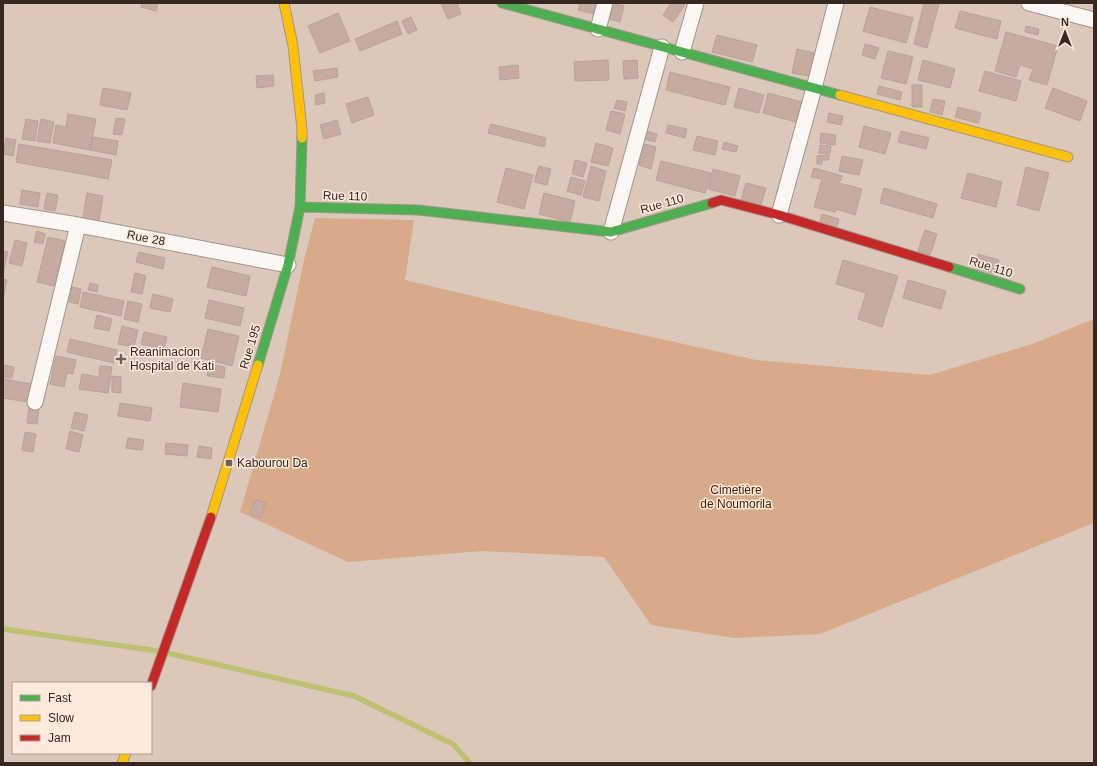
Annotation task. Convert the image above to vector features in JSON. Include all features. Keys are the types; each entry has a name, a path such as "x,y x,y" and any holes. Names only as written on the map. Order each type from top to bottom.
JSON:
{"street":[{"name":"Rue 195","path":"152,683 212,515 288,265 300,207 302,129 293,46 284,3"},
{"path":"502,3 1068,158"},
{"path":"598,29 605,3"},
{"path":"682,52 696,3"},
{"path":"779,215 836,3"},
{"path":"1029,3 1094,20"},
{"path":"611,232 662,47"},
{"name":"Rue 110","path":"300,207 418,210 611,232 721,200 779,215 1020,288"},
{"name":"Rue 28","path":"3,213 78,225 288,265"},
{"path":"35,402 78,225"}],"green space":[{"name":"Cimetière de Noumorila","path":"315,218 414,220 405,280 575,320 756,360 930,375 1032,344 1094,319 1094,523 820,634 734,638 651,625 604,557 482,551 348,562 240,512 280,374 304,260"}],"building":[{"path":"142,3 158,3 156,11 141,7"},
{"path":"441,3 457,3 461,14 448,19"},
{"path":"580,3 597,3 594,14 578,10"},
{"path":"613,3 624,6 620,22 609,19"},
{"path":"671,3 682,3 685,5 673,22 663,15"},
{"path":"924,3 939,4 927,48 914,44"},
{"path":"870,7 913,18 906,43 863,31"},
{"path":"960,11 1001,21 997,39 955,28"},
{"path":"338,13 350,41 320,53 308,26"},
{"path":"411,17 417,30 408,34 402,21"},
{"path":"397,21 402,34 360,51 355,39"},
{"path":"1026,26 1039,29 1038,35 1025,32"},
{"path":"1006,32 1058,46 1047,85 1029,80 1033,69 1020,65 1016,77 995,71"},
{"path":"717,35 757,45 752,62 712,52"},
{"path":"865,44 879,48 875,59 862,55"},
{"path":"797,49 814,53 809,76 792,73"},
{"path":"888,51 913,57 906,84 881,78"},
{"path":"608,60 609,80 575,81 574,62"},
{"path":"637,60 638,78 624,79 623,61"},
{"path":"923,60 955,69 950,88 918,80"},
{"path":"518,65 519,78 500,80 499,67"},
{"path":"337,68 338,77 315,81 313,71"},
{"path":"985,71 1021,81 1016,101 979,91"},
{"path":"670,72 730,87 725,105 666,90"},
{"path":"273,75 274,86 257,88 256,76"},
{"path":"912,85 922,85 922,107 912,107"},
{"path":"879,86 902,92 900,100 877,94"},
{"path":"103,88 131,93 127,110 100,105"},
{"path":"739,88 764,95 759,113 734,107"},
{"path":"1053,88 1087,101 1080,121 1045,108"},
{"path":"324,93 325,103 316,105 315,95"},
{"path":"768,93 802,102 796,122 763,113"},
{"path":"368,97 374,115 352,123 346,104"},
{"path":"933,99 945,101 942,115 930,112"},
{"path":"617,100 627,102 625,111 614,108"},
{"path":"958,107 981,113 978,123 955,117"},
{"path":"611,111 625,114 620,134 606,130"},
{"path":"829,113 843,116 841,125 827,122"},
{"path":"68,114 96,119 90,150 53,143 56,125 66,127"},
{"path":"116,118 125,119 122,135 113,134"},
{"path":"26,119 38,121 35,141 22,139"},
{"path":"41,119 54,122 50,143 37,141"},
{"path":"337,120 341,134 324,139 320,125"},
{"path":"491,124 546,138 544,147 488,133"},
{"path":"668,125 687,129 685,138 666,133"},
{"path":"864,126 891,133 885,154 859,147"},
{"path":"647,131 657,134 655,142 644,139"},
{"path":"901,131 929,138 926,149 898,142"},
{"path":"821,133 836,135 835,145 820,143"},
{"path":"697,136 718,141 715,155 693,150"},
{"path":"93,137 118,141 116,155 90,150"},
{"path":"6,138 16,140 13,156 3,154"},
{"path":"724,142 738,146 736,152 722,149"},
{"path":"596,143 613,148 608,166 591,162"},
{"path":"19,144 112,160 108,179 16,162"},
{"path":"645,144 656,147 651,169 639,165"},
{"path":"820,145 831,146 830,154 819,153"},
{"path":"829,155 829,160 822,160 822,164 817,164 817,156"},
{"path":"842,156 863,160 859,175 839,171"},
{"path":"575,160 587,163 583,177 572,174"},
{"path":"661,161 711,173 705,193 656,180"},
{"path":"539,166 551,169 547,185 534,182"},
{"path":"591,166 606,171 599,201 583,197"},
{"path":"1026,167 1049,173 1039,211 1017,205"},
{"path":"506,168 533,175 524,209 497,202"},
{"path":"814,168 842,176 839,183 862,189 855,215 836,209 835,212 814,207 822,179 811,177"},
{"path":"713,169 740,176 735,196 708,189"},
{"path":"968,173 1002,182 996,207 961,198"},
{"path":"571,177 585,181 581,195 567,191"},
{"path":"746,183 766,188 761,205 741,200"},
{"path":"884,188 937,204 933,218 880,203"},
{"path":"22,190 40,193 38,207 20,204"},
{"path":"47,193 58,195 55,211 44,209"},
{"path":"87,193 103,196 99,221 83,218"},
{"path":"544,193 575,201 570,222 539,214"},
{"path":"822,214 839,219 836,229 819,224"},
{"path":"925,230 937,234 930,255 918,251"},
{"path":"37,231 45,234 43,244 34,242"},
{"path":"48,237 65,241 54,286 37,282"},
{"path":"15,240 27,243 22,266 9,263"},
{"path":"3,251 8,252 3,273"},
{"path":"139,252 165,258 163,269 136,262"},
{"path":"978,254 999,260 995,274 974,268"},
{"path":"843,260 898,276 882,327 858,319 866,293 836,284"},
{"path":"212,267 250,276 246,296 207,287"},
{"path":"135,273 146,276 142,294 131,292"},
{"path":"3,279 7,280 3,298"},
{"path":"908,280 946,291 941,309 903,298"},
{"path":"90,283 98,285 97,292 88,290"},
{"path":"72,287 81,289 78,304 69,302"},
{"path":"83,292 124,301 121,316 80,307"},
{"path":"153,294 173,299 170,312 150,308"},
{"path":"209,300 244,308 240,326 205,318"},
{"path":"128,301 142,304 138,322 124,319"},
{"path":"97,315 112,319 109,331 94,328"},
{"path":"122,326 138,330 134,347 118,344"},
{"path":"208,329 239,336 232,366 201,358"},
{"path":"144,332 167,337 164,349 141,344"},
{"path":"70,339 117,350 114,363 67,352"},
{"path":"56,356 76,360 73,374 67,373 64,387 50,384"},
{"path":"209,364 225,367 224,378 207,376"},
{"path":"3,365 14,367 12,378 3,377"},
{"path":"100,366 112,367 108,393 79,389 82,374 99,377"},
{"path":"112,376 121,377 121,393 112,392"},
{"path":"3,379 31,384 28,402 3,398"},
{"path":"183,383 221,389 218,412 180,407"},
{"path":"120,403 152,408 150,421 118,416"},
{"path":"29,407 39,408 37,424 27,423"},
{"path":"75,412 88,415 84,431 71,428"},
{"path":"70,431 83,435 79,452 66,449"},
{"path":"25,432 36,434 33,452 22,450"},
{"path":"128,438 144,440 142,450 126,448"},
{"path":"166,443 188,445 187,456 165,454"},
{"path":"199,446 212,448 211,459 197,457"},
{"path":"255,499 266,503 261,518 250,514"}],"waterway":[{"path":"3,629 158,651"},
{"path":"167,653 354,696 453,744 470,763"}],"traffic: fast":[{"path":"502,3 840,95"},
{"path":"258,365 288,265 300,207 302,138"},
{"path":"300,207 418,210 611,232 712,203"},
{"path":"949,267 1020,289"}],"traffic: slow":[{"path":"284,3 293,46 302,138"},
{"path":"840,95 1068,157"},
{"path":"211,517 258,365"},
{"path":"122,763 126,754"}],"traffic: jam":[{"path":"712,203 721,200 779,215 949,267"},
{"path":"152,683 211,517"}],"place":[{"name":"Reanimacion Hospital de Kati","path":"121,359"},
{"name":"Kabourou Da","path":"229,463"}]}
